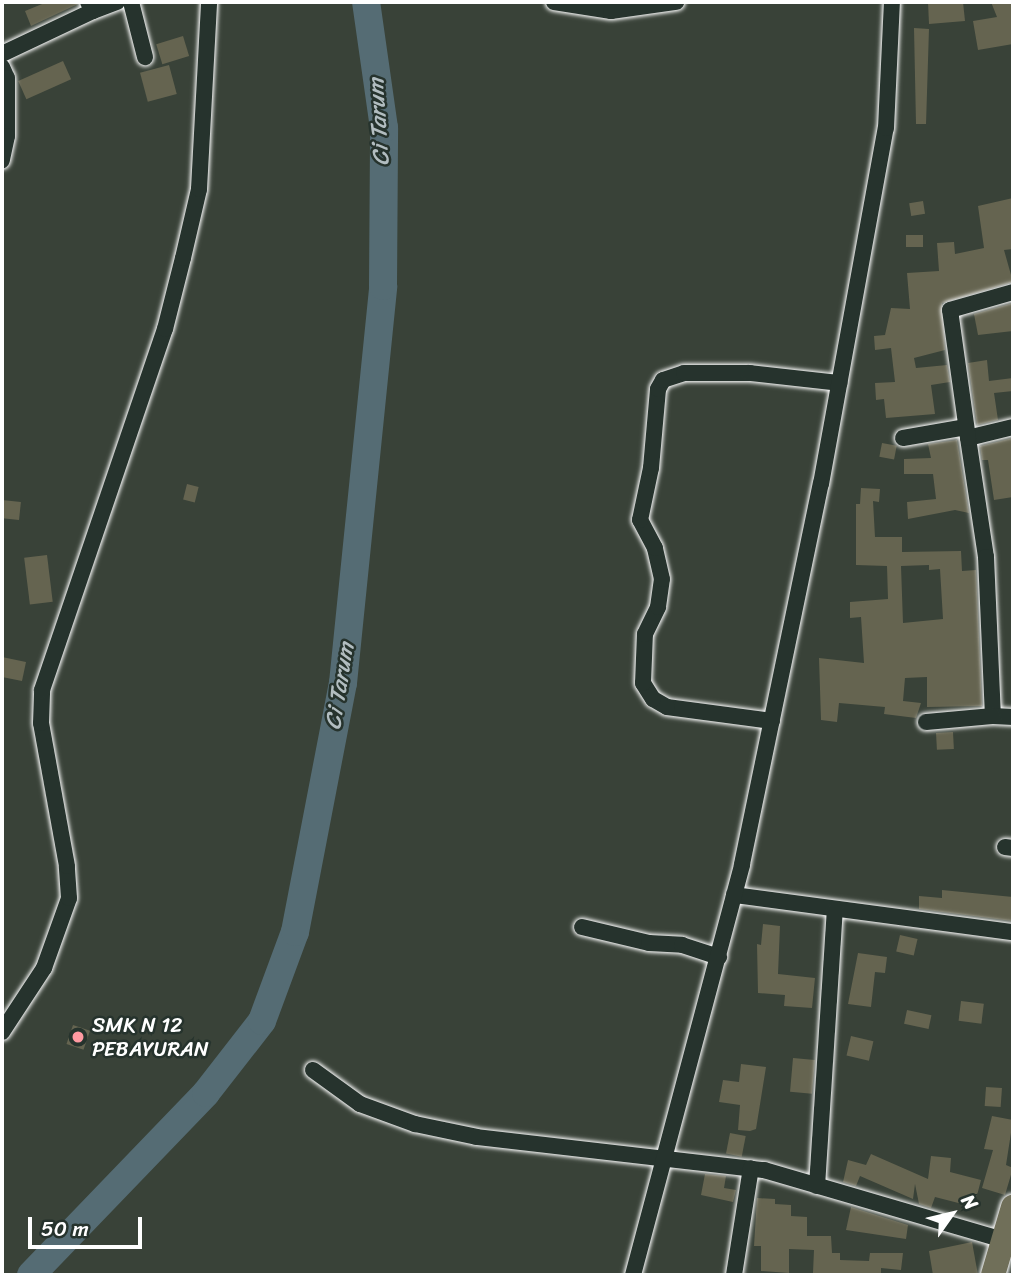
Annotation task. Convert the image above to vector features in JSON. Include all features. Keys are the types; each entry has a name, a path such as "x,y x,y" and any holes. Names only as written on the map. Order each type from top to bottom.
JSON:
{"main road":[{"path":"993,1275 1010,1223"}],"street":[{"path":"2,54 91,7 117,2"},
{"path":"131,2 145,57"},
{"path":"2,1032 44,968 69,898 67,866 41,723 42,690 164,329 183,258 199,189 209,2"},
{"path":"554,2 611,11 676,2"},
{"path":"633,1275 719,957 772,721 886,128 892,2"},
{"path":"2,67 7,78 7,136 2,160"},
{"path":"993,716 986,557 950,310 1013,292"},
{"path":"772,721 667,707 653,699 643,683 645,634 658,607 662,579 655,548 640,520 651,468 658,389 663,380 684,373 750,373 839,383"},
{"path":"903,438 1013,427"},
{"path":"926,722 993,716 1013,717"},
{"path":"734,895 835,911 1013,932"},
{"path":"817,1186 835,911"},
{"path":"582,927 649,943 690,947 719,957"},
{"path":"313,1070 360,1104 415,1124 478,1137 667,1156 751,1168 817,1186 1010,1223"},
{"path":"734,1275 751,1168"}],"building":[{"path":"47,2 78,4 31,26 25,11"},
{"path":"928,2 963,2 965,21 929,24"},
{"path":"991,2 1013,2 1013,44 978,50 973,21 997,17"},
{"path":"914,28 929,29 926,124 916,124"},
{"path":"183,36 189,56 162,64 156,44"},
{"path":"63,61 71,79 26,99 18,81"},
{"path":"169,65 177,94 148,102 140,73"},
{"path":"1013,198 1013,249 1004,250 1013,282 942,303 945,350 914,358 916,368 947,365 950,382 931,385 935,414 886,418 884,399 876,400 875,383 895,382 891,348 875,350 874,336 885,335 891,308 910,309 907,273 939,271 937,243 954,242 955,254 984,248 978,206"},
{"path":"923,201 925,214 911,216 909,203"},
{"path":"906,235 923,235 923,247 906,247"},
{"path":"1013,303 1013,331 978,335 974,314"},
{"path":"987,360 989,381 1013,378 1013,391 994,393 998,420 977,425 968,363"},
{"path":"1013,438 1013,497 994,500 988,460 982,460 980,446"},
{"path":"957,440 969,513 955,510 908,519 907,502 936,499 933,474 904,474 904,459 931,458 928,444"},
{"path":"882,443 897,446 894,460 879,457"},
{"path":"187,484 199,487 195,502 183,500"},
{"path":"861,488 880,489 879,502 873,501 875,537 902,537 902,552 961,551 962,571 976,570 982,706 927,707 927,677 905,678 903,701 921,703 916,718 884,714 885,707 839,703 837,722 821,720 819,658 864,663 861,617 850,618 850,602 888,599 887,566 856,565 856,504 860,504","holes":["929,565 929,570 940,569 943,619 903,623 901,566"]},
{"path":"2,500 21,502 19,520 2,518"},
{"path":"47,555 53,602 30,604 24,558"},
{"path":"2,657 26,662 22,681 2,677"},
{"path":"953,732 954,749 937,750 936,733"},
{"path":"942,890 1013,897 1012,921 919,909 919,896 942,898"},
{"path":"763,924 780,926 778,974 815,978 812,1008 784,1006 785,995 758,993 757,944 761,945"},
{"path":"900,935 918,939 914,956 896,952"},
{"path":"858,953 887,957 885,973 875,972 871,1007 848,1004"},
{"path":"961,1001 984,1004 981,1024 959,1021"},
{"path":"907,1010 931,1015 929,1029 904,1024"},
{"name":"SMK N 12 PEBAYURAN","path":"73,1025 90,1031 84,1050 66,1044"},
{"path":"851,1036 873,1041 869,1061 847,1055"},
{"path":"793,1058 815,1060 812,1094 790,1092"},
{"path":"741,1064 766,1067 756,1129 750,1131 738,1130 740,1105 719,1102 723,1080 739,1082"},
{"path":"986,1087 1002,1088 1001,1107 985,1106"},
{"path":"992,1116 1013,1120 1006,1165 1013,1168 1005,1195 982,1188 993,1150 984,1149"},
{"path":"730,1133 746,1136 742,1157 726,1154"},
{"path":"871,1154 928,1179 931,1156 951,1158 950,1172 981,1180 974,1207 935,1197 931,1208 919,1204 915,1184 913,1199 860,1176 856,1186 843,1182 848,1160 866,1165"},
{"path":"705,1174 726,1176 724,1188 736,1190 733,1202 701,1195"},
{"path":"757,1198 775,1199 775,1204 791,1205 791,1216 807,1217 807,1236 831,1236 832,1253 840,1253 840,1260 869,1261 870,1253 903,1253 901,1270 881,1268 881,1275 813,1273 814,1250 789,1249 789,1273 761,1271 761,1246 754,1246"},
{"path":"851,1207 908,1225 906,1239 846,1230"},
{"path":"972,1242 978,1275 933,1275 929,1251"}],"waterway":[{"name":"Ci Tarum","path":"31,1275 206,1093 262,1021 295,932 343,683 383,286 384,128 366,2"}],"place":[{"name":"SMK N 12 PEBAYURAN","path":"78,1037"}]}
